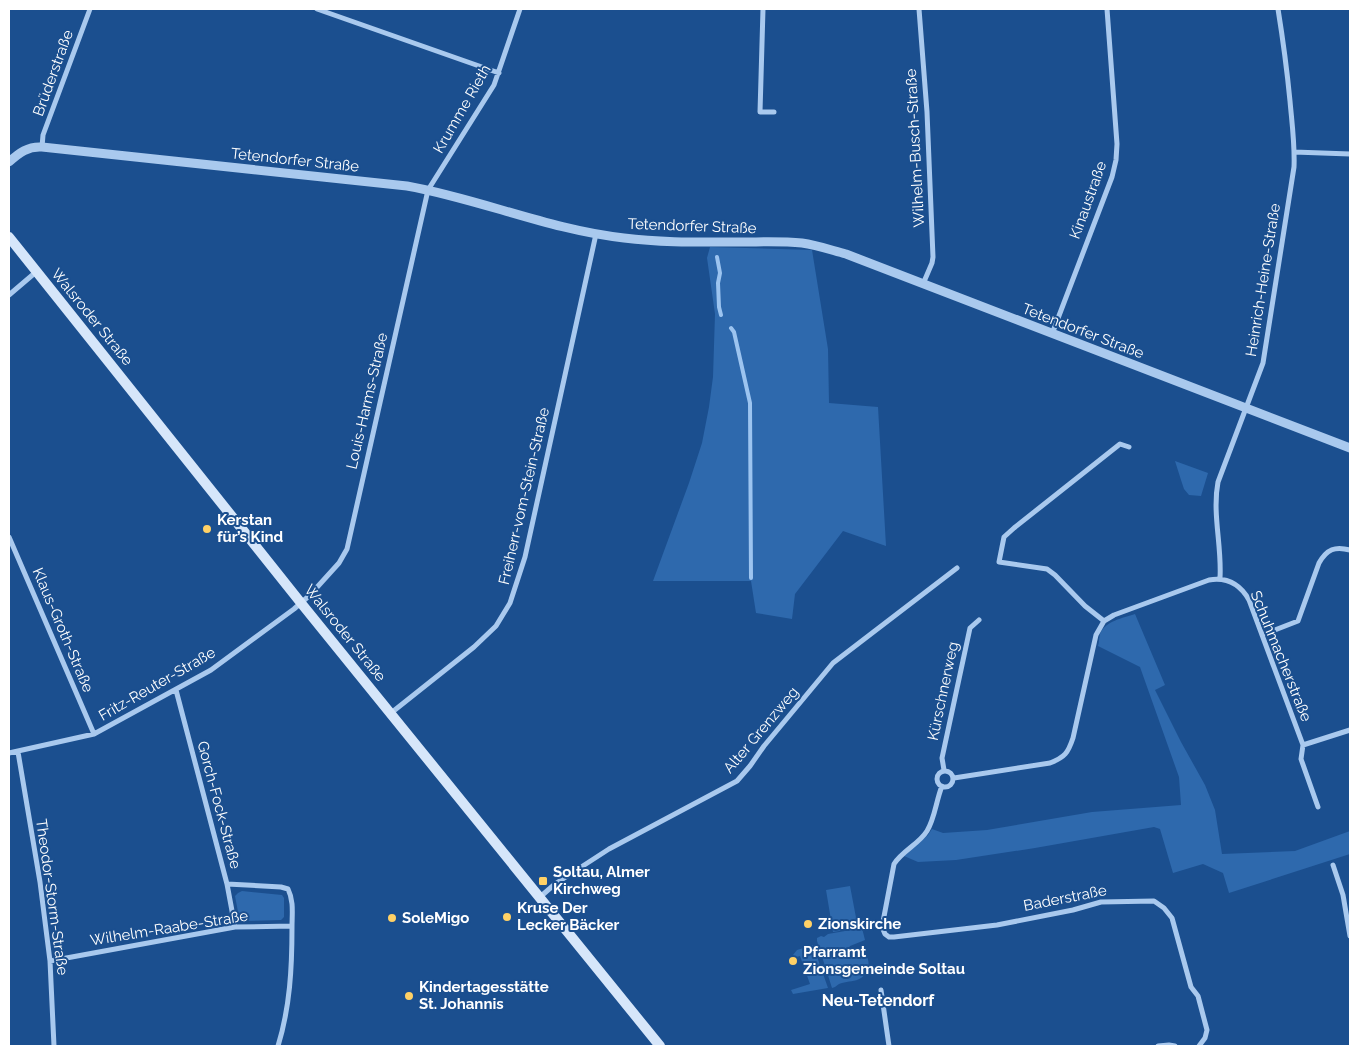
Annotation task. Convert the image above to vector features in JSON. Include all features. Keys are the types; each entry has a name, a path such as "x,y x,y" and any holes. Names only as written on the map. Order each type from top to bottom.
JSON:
{"main road":[{"name":"Walsroder Straße","path":"9,237 390,713 660,1046"}],"street":[{"name":"Brüderstraße","path":"42,146 43,135 90,9"},
{"path":"318,9 498,73"},
{"name":"Krumme Rieth","path":"428,190 494,85 520,9"},
{"path":"763,9 760,112 774,112"},
{"name":"Wilhelm-Busch-Straße","path":"919,9 933,257 923,284"},
{"name":"Kinaustraße","path":"1052,334 1112,177 1116,160 1117,144 1107,9"},
{"name":"Heinrich-Heine-Straße","path":"1246,408 1263,363 1294,168 1286,62 1278,9"},
{"name":"Tetendorfer Straße","path":"9,162 29,148 42,146 407,186 456,196 546,222 622,238 661,242 802,243 821,247 846,254 1350,448"},
{"path":"1294,152 1350,154"},
{"name":"Louis-Harms-Straße","path":"302,603 339,563 347,549 428,190"},
{"name":"Freiherr-vom-Stein-Straße","path":"390,713 474,647 496,626 510,603 525,557 596,234"},
{"path":"9,295 36,272"},
{"path":"954,778 1050,763 1061,758 1069,749 1096,635 1104,621 1114,615 1201,583 1220,578 1221,562 1216,491 1246,408"},
{"path":"1104,621 1085,606 1047,569 999,562 1004,537 1014,528 1120,444 1129,448"},
{"name":"Klaus-Groth-Straße","path":"9,536 94,734"},
{"path":"1262,635 1298,621 1319,562 1324,554 1337,548 1350,550"},
{"name":"Alter Grenzweg","path":"540,897 555,884 609,850 737,781 833,663 957,568"},
{"name":"Schuhmacherstraße","path":"1220,578 1237,585 1249,600 1303,745 1301,759 1318,807"},
{"name":"Fritz-Reuter-Straße","path":"9,753 94,734 211,670 302,603"},
{"name":"Kürschnerweg","path":"944,770 942,758 970,628 979,620"},
{"name":"Gorch-Fock-Straße","path":"176,690 227,884 235,927"},
{"path":"1303,745 1350,730"},
{"name":"Theodor-Storm-Straße","path":"18,752 40,882 50,961 54,1046"},
{"path":"944,770 951,772 954,778 951,784 946,787 939,784 937,778 938,773 944,770"},
{"name":"Baderstraße","path":"942,786 926,833 898,858 894,864 882,927 885,934 889,937 997,925 1108,901 1154,901 1164,908 1172,918 1191,987 1198,996 1207,1030 1205,1038 1199,1046"},
{"path":"1333,865 1343,895 1350,936"},
{"path":"227,884 281,887 288,889 291,895 293,910 290,986 284,1025 278,1046"},
{"name":"Wilhelm-Raabe-Straße","path":"50,961 235,927 292,926"},
{"path":"881,990 889,1046"},
{"path":"1158,1046 1175,1046"}],"shaded area":[{"path":"710,247 812,250 828,349 829,403 878,407 886,546 843,531 795,594 792,619 756,613 751,581 653,581 702,443 709,407 713,377 715,314 707,258"},
{"path":"1175,461 1208,473 1201,496 1189,495 1184,489"},
{"path":"1135,614 1165,685 1155,690 1205,785 1215,810 1222,854 1295,851 1350,831 1350,854 1229,893 1223,873 1203,864 1173,873 1160,829 1154,827 956,860 918,862 904,856 928,835 932,829 943,833 987,830 1092,812 1181,805 1179,777 1140,667 1098,646 1100,634 1106,626"},
{"path":"850,886 858,928 833,932 826,890"},
{"path":"242,891 282,895 284,898 284,917 281,920 244,921 239,917 235,896"},
{"path":"862,928 865,940 850,946 847,950 850,953 865,954 869,964 866,972 859,979 840,983 832,988 817,938 828,934"},
{"path":"813,945 828,988 793,994 791,990 810,984 800,956 793,958 793,955 797,950"}],"waterway":[{"path":"717,257 720,273 718,283 721,315"},
{"path":"731,328 734,332 750,403 751,578"}],"place":[{"name":"Kerstan für’s Kind","path":"207,529"},
{"name":"Soltau, Almer Kirchweg","path":"543,881"},
{"name":"Kruse Der Lecker Bäcker","path":"507,917"},
{"name":"SoleMigo","path":"392,918"},
{"name":"Zionskirche","path":"808,924"},
{"name":"Pfarramt Zionsgemeinde Soltau","path":"793,961"},
{"name":"Kindertagesstätte St. Johannis","path":"409,996"}],"district":[{"name":"Neu-Tetendorf","path":"878,1000"}]}
